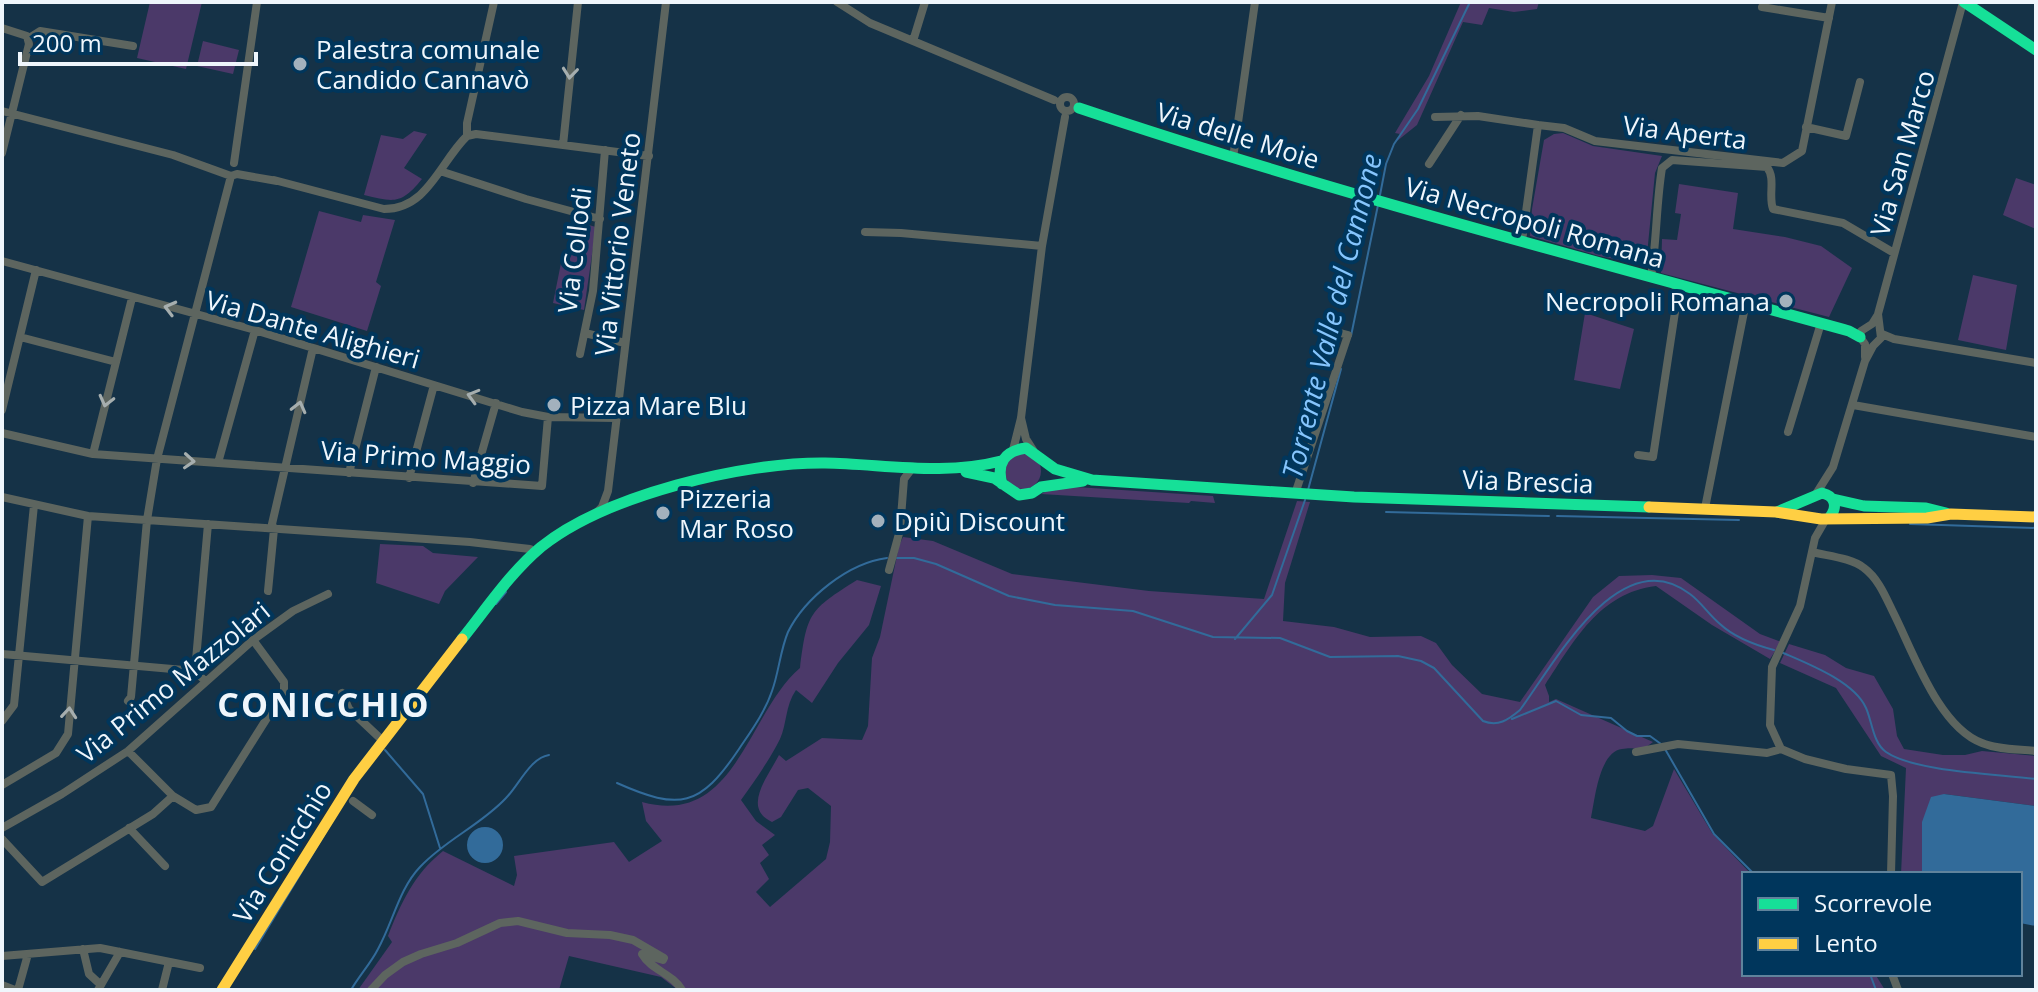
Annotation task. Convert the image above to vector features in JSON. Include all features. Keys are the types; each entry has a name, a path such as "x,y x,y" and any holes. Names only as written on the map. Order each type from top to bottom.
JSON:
{"main road":[{"path":"1964,2 2036,50"},
{"name":"Via delle Moie","path":"1066,107 1379,201"},
{"name":"Via Necropoli Romana","path":"1379,201 1872,335"},
{"path":"952,470 1001,461 1013,450 1033,450 1055,469 1092,480"},
{"path":"1001,461 999,473 1002,484"},
{"name":"Via Conicchio","path":"222,990 351,797 382,740 533,552 593,517 615,508 709,478 788,462 952,470"},
{"path":"1041,487 1046,475 1044,462"},
{"path":"952,470 994,478 1019,495 1032,493 1041,487 1092,480"},
{"name":"Via Brescia","path":"1092,480 1349,497 1705,508 1776,512 1821,520 1927,518 1951,514"},
{"name":"Via Brescia","path":"1776,512 1825,493 1832,498 1864,506 1926,508 1951,514 2036,517"},
{"path":"1814,496 1809,506 1821,520 1835,508 1832,498"}],"street":[{"path":"128,701 131,697 147,520 157,459 232,170 257,2"},
{"path":"7,112 384,209 399,209 421,196 467,136 467,123 494,2"},
{"path":"563,145 578,2"},
{"name":"Via Vittorio Veneto","path":"593,517 602,507 608,491 666,2"},
{"name":"Via delle Moie","path":"837,2 870,23 972,64 1066,107"},
{"path":"913,41 925,2"},
{"path":"1233,158 1255,2"},
{"name":"Via Aperta","path":"1435,117 1461,115 1564,128 1595,141 1783,163 1802,151 1832,2"},
{"name":"Via San Marco","path":"1872,335 1964,2"},
{"path":"1762,7 1829,18"},
{"path":"2,28 29,41"},
{"path":"2,153 7,112 29,41 40,31 133,46"},
{"path":"1806,127 1846,136 1860,82"},
{"path":"1013,450 1021,418 1042,246 1066,107"},
{"path":"1429,164 1461,115"},
{"path":"1522,241 1538,125"},
{"path":"467,136 476,134 649,156"},
{"name":"Via Collodi","path":"580,354 593,291 605,150"},
{"name":"Via Aperta","path":"1651,277 1657,239 1655,210 1662,168 1668,162 1680,160 1767,167 1771,173 1770,201 1773,209 1843,223 1894,253"},
{"path":"440,171 600,219"},
{"path":"865,232 1042,246"},
{"name":"Via Dante Alighieri","path":"2,261 255,330 548,417 616,418"},
{"path":"2,410 36,270"},
{"name":"Via Necropoli Romana","path":"1638,455 1653,457 1677,299 1684,294 1681,285"},
{"path":"93,454 132,298"},
{"path":"1705,508 1746,302"},
{"path":"1788,432 1821,323"},
{"path":"218,463 255,330"},
{"path":"1303,494 1348,335 1329,330"},
{"path":"585,333 625,343"},
{"path":"1814,496 1833,467 1872,335 2036,363"},
{"path":"20,337 116,362"},
{"path":"284,467 313,348"},
{"path":"349,473 376,367"},
{"path":"409,478 434,385"},
{"path":"473,483 496,403"},
{"path":"1853,405 2036,437"},
{"name":"Via Primo Maggio","path":"2,433 93,454 542,486 548,417"},
{"path":"1021,418 1026,439 1033,450"},
{"path":"895,466 904,479"},
{"name":"Via Primo Maggio","path":"268,591 272,524 284,467"},
{"path":"889,570 900,530 904,479 913,467"},
{"path":"1825,481 1832,498"},
{"name":"Via Vittorio Veneto","path":"608,491 615,508"},
{"path":"2,497 88,516 413,539 533,552"},
{"path":"2,721 14,705 34,505"},
{"path":"2,785 56,753 68,734 88,516"},
{"path":"1781,749 1770,725 1769,694 1774,659 1800,606 1821,520"},
{"path":"195,671 208,524"},
{"path":"1812,552 1860,565 1872,575 1941,708 1961,732 1989,746 2036,751"},
{"name":"Via Primo Mazzolari","path":"2,828 128,751 253,640 293,611 328,594"},
{"path":"128,751 173,796 196,810 211,807 284,691 284,682 253,640"},
{"path":"2,654 195,671 205,681"},
{"path":"342,693 349,709 382,740"},
{"path":"1636,752 1678,744 1767,753 1781,749 1805,759 1846,769 1891,775 1891,872"},
{"path":"2,839 42,882 153,814 173,796"},
{"path":"351,797 372,815"},
{"path":"129,828 165,866"},
{"path":"371,990 385,975 421,954 457,943 500,923 518,921 545,930 633,940 664,958 642,954 678,983 682,990"},
{"path":"2,956 100,948 200,968"},
{"path":"83,949 89,974 99,987 120,952"},
{"path":"2,985 17,990 28,954"},
{"path":"162,990 169,962"}],"shaded area":[{"path":"150,2 202,2 186,69 137,58"},
{"path":"1461,2 1539,2 1537,9 1514,12 1489,8 1482,25 1463,22 1417,125 1397,141 1400,134 1395,133 1429,76"},
{"path":"203,41 239,50 233,74 197,66"},
{"path":"414,131 427,134 404,168 422,179 408,193 396,199 364,195 381,135 403,139"},
{"path":"1563,133 1593,146 1662,156 1655,173 1646,265 1599,256 1530,236 1544,140"},
{"path":"2016,178 2036,185 2036,229 2003,215"},
{"path":"1679,184 1738,193 1733,229 1821,246 1852,268 1829,317 1661,273 1662,239 1677,240 1681,214 1675,213"},
{"path":"319,211 361,222 363,215 395,220 376,282 381,286 367,331 291,307"},
{"path":"574,221 596,227 584,310 553,303 562,258 565,258"},
{"path":"1973,275 2017,285 2006,350 1958,340"},
{"path":"1585,313 1634,329 1620,389 1574,380"},
{"path":"1023,453 1035,459 1041,471 1035,483 1023,489 1011,483 1005,471 1011,459"},
{"path":"1076,487 1213,496 1215,503 1041,494 1051,489"},
{"path":"1297,501 1310,502 1285,583 1283,621 1334,627 1370,637 1421,636 1436,643 1452,665 1482,694 1520,702 1593,597 1619,576 1681,578 1760,634 1781,642 1770,659 1712,625 1656,586 1636,590 1603,609 1578,636 1545,685 1549,702 1556,699 1653,742 1641,748 1622,749 1608,758 1599,778 1591,818 1645,831 1653,826 1674,769 1712,833 1749,872 1742,872 1742,976 1876,976 1885,990 678,990 661,977 569,956 559,990 358,990 392,942 388,936 410,890 424,869 443,851 514,886 517,875 514,856 614,842 629,862 662,841 646,821 642,802 674,806 699,798 719,783 736,762 782,688 800,668 805,635 813,615 829,599 857,580 881,586 869,625 838,663 812,703 796,690 780,739 741,800 756,821 775,835 762,845 769,855 760,863 769,879 756,892 770,907 826,859 831,806 808,788 798,790 781,817 772,822 763,816 759,808 760,791 779,755 786,761 822,738 862,740 868,726 872,658 880,637 903,537 933,541 1012,574 1149,591 1264,599"},
{"path":"380,544 423,546 433,553 478,557 445,591 439,604 376,583"},
{"path":"1789,644 1874,676 1893,709 1897,736 1904,749 1943,755 1982,751 2036,756 2036,806 1944,794 1922,862 1922,872 1901,872 1906,768 1881,756 1836,688 1780,663"}],"water":[{"path":"1944,794 2036,806 2036,926 2022,923 2022,872 1922,872 1922,822 1931,797"},
{"path":"485,827 498,832 503,845 498,858 485,863 472,858 467,845 472,832"}],"waterway":[{"name":"Torrente Valle del Cannone","path":"1380,195 1386,164 1394,144 1418,109 1470,2"},
{"name":"Torrente Valle del Cannone","path":"1351,336 1378,205"},
{"name":"Torrente Valle del Cannone","path":"1308,490 1341,369"},
{"name":"Torrente Valle del Cannone","path":"1235,639 1272,595 1305,500"},
{"path":"1386,512 1549,516"},
{"path":"1557,516 1739,520"},
{"path":"1910,524 2036,528"},
{"path":"617,783 657,798 673,800 700,793 725,768 766,706 788,632 805,607 843,575 872,561 887,558"},
{"path":"897,558 914,558 936,564 1009,596 1055,605 1133,611 1213,637 1280,638 1330,657 1398,656 1421,661 1434,668 1483,721 1493,723 1507,719 1520,710 1570,639 1592,614 1614,595 1639,583 1664,582 1690,594 1732,633 1774,650"},
{"path":"496,604 506,592"},
{"path":"1781,652 1816,667 1851,689 1866,708 1878,743 1899,759 1936,768 2036,779"},
{"path":"1512,719 1556,701 1581,715 1611,718 1627,731 1637,736 1650,736 1661,744"},
{"path":"1665,749 1714,834 1752,872"},
{"path":"385,750 423,794 440,848"},
{"path":"351,990 375,954 401,895 420,867 496,808 530,766 549,755"},
{"path":"255,949 333,820"},
{"path":"1871,976 1876,990"}],"traffic: fast":[{"path":"1964,2 2036,50"},
{"path":"1079,108 1270,169 1849,331 1860,337"},
{"path":"1002,484 1000,470 1004,459 1026,448 1055,469 1092,480 1354,497 1649,507"},
{"path":"462,639 509,579 541,547 569,528 638,497 716,475 792,464 958,468 1001,461"},
{"path":"966,472 994,478 1019,495 1032,493 1041,487 1083,481"},
{"path":"1777,512 1822,493 1834,502 1830,517"},
{"path":"1833,499 1864,506 1926,508 1946,513"}],"traffic: slow":[{"path":"1649,507 1776,512 1821,519 1927,518 1951,514 2036,517"},
{"path":"222,990 354,779 462,639"}],"place":[{"name":"Palestra comunale Candido Cannavò","path":"300,64"},
{"name":"Necropoli Romana","path":"1786,301"},
{"name":"Pizza Mare Blu","path":"554,405"},
{"name":"Pizzeria Mar Roso","path":"663,513"},
{"name":"Dpiù Discount","path":"878,521"}],"district":[{"name":"CONICCHIO","path":"324,704"}]}
